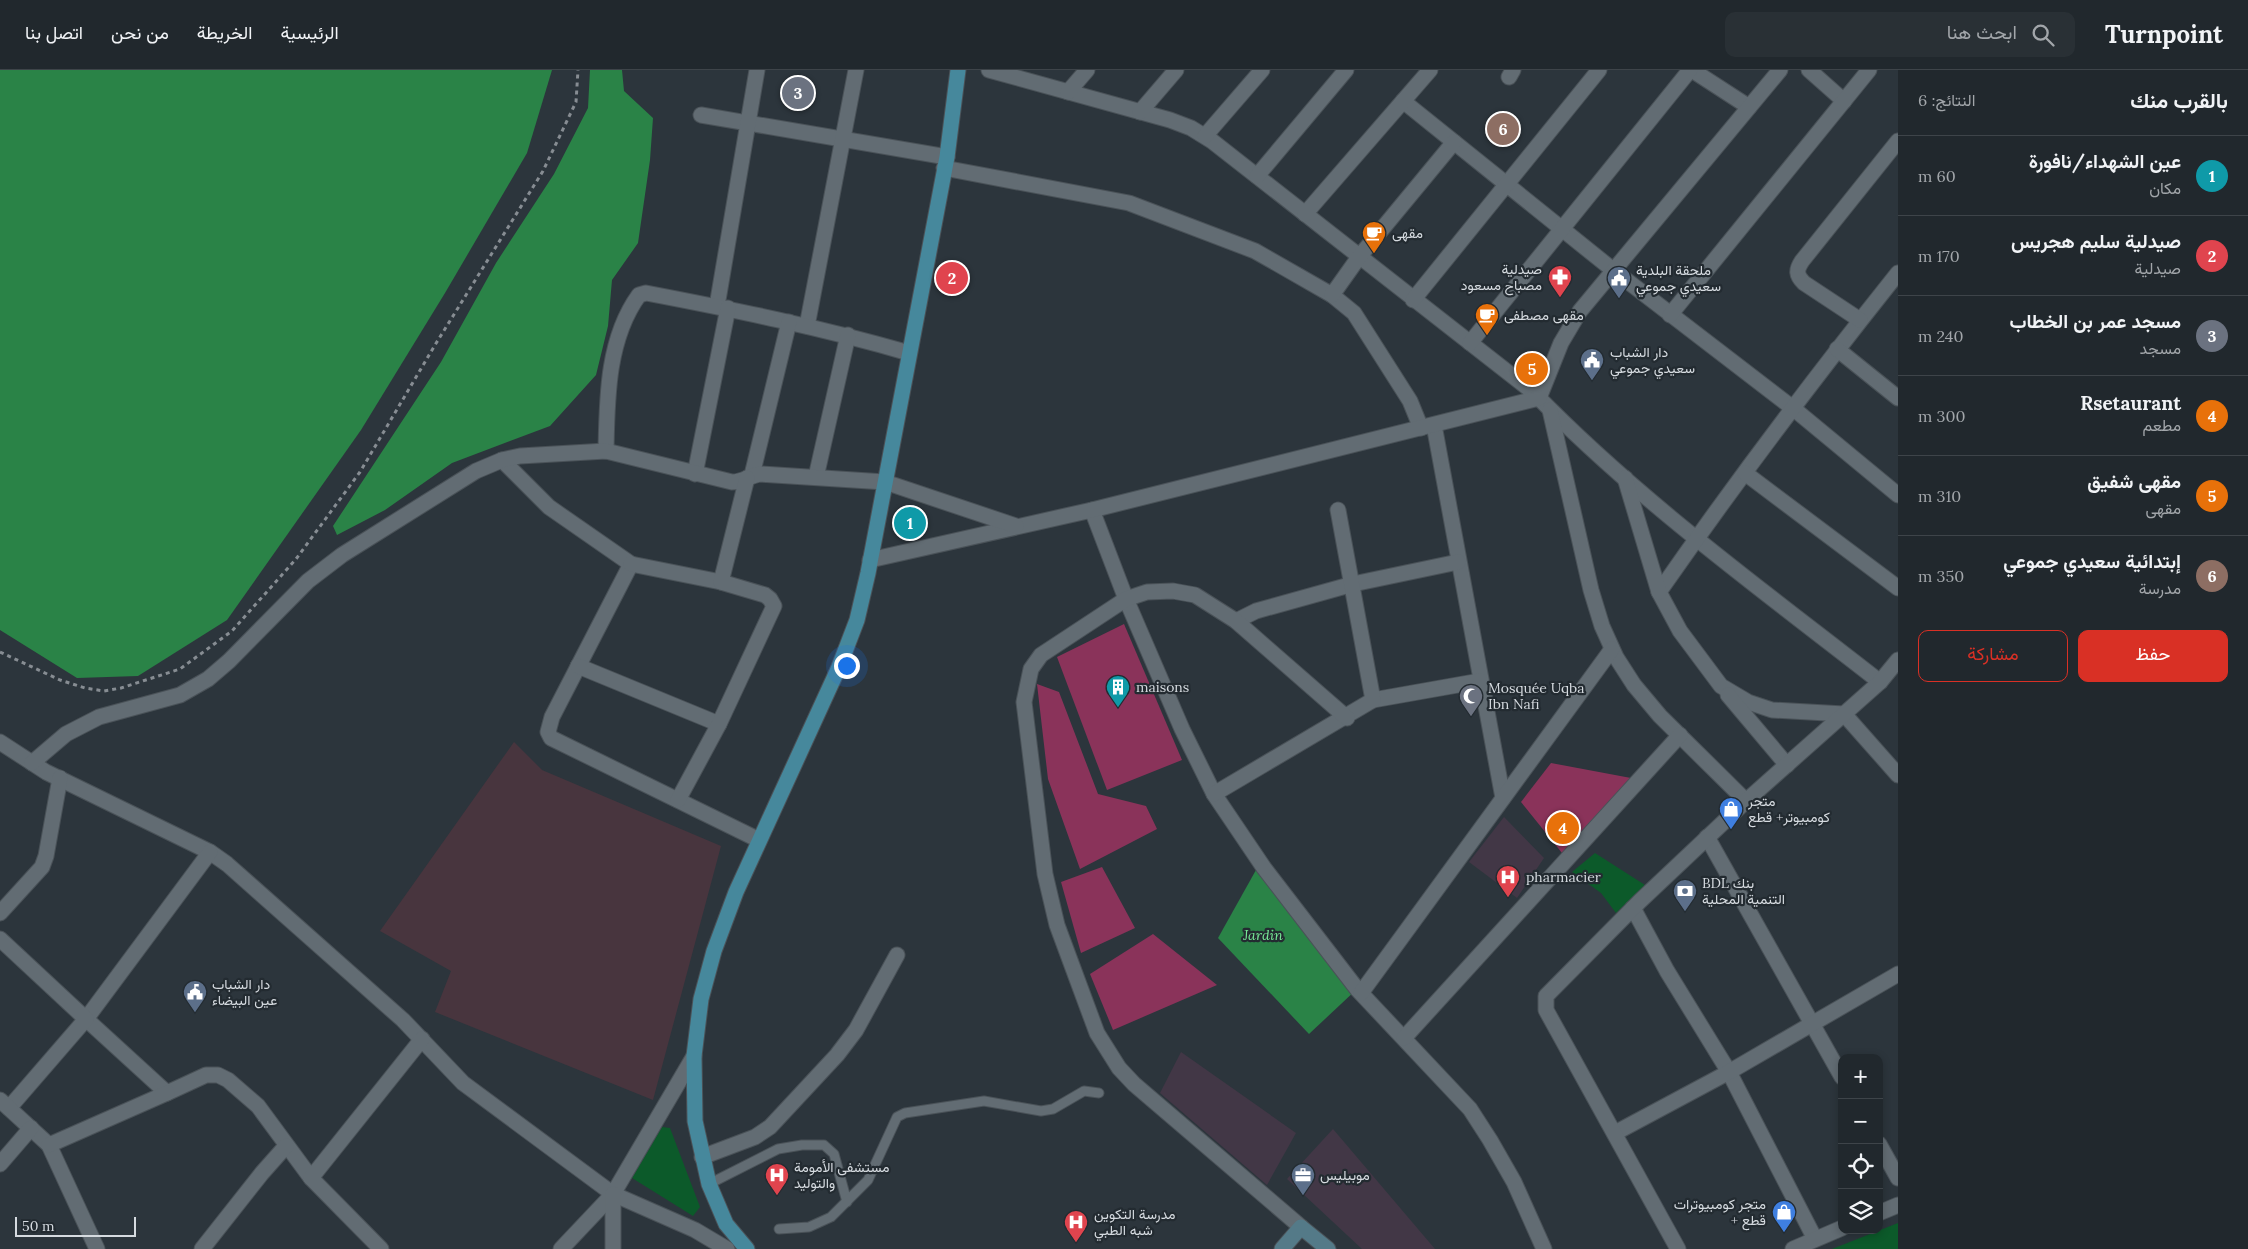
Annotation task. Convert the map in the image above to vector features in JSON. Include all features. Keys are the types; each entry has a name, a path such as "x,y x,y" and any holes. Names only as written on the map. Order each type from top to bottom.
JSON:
{"main road":[{"path":"747,1249 726,1224 709,1184 695,1122 694,1056 701,999 714,951 736,892 842,659 857,620 946,162 958,70"}],"street":[{"path":"695,474 722,307 747,122 757,70"},
{"path":"807,326 856,70"},
{"path":"989,70 1140,112 1184,126 1205,136 1539,398 1577,437 1696,538 1880,682"},
{"path":"1068,92 1087,70"},
{"path":"1140,112 1176,70"},
{"path":"1205,136 1262,70"},
{"path":"1257,176 1346,70"},
{"path":"1305,214 1430,70"},
{"path":"1413,300 1599,70"},
{"path":"1470,343 1691,70 1748,107"},
{"path":"1539,398 1561,343 1572,324 1613,270 1780,70"},
{"path":"1808,70 1844,101"},
{"path":"1670,315 1869,70"},
{"path":"1403,101 1613,270 1794,410 1898,495"},
{"path":"701,115 843,139 1129,203 1255,251 1332,295 1361,322 1427,427 1458,562 1503,798"},
{"path":"1860,320 1804,283 1798,276 1797,270 1802,260 1898,141"},
{"path":"1332,295 1359,257 1454,142"},
{"path":"1659,592 1696,538 1794,410 1837,349 1898,273"},
{"path":"606,452 607,406 617,338 627,311 639,295 646,293 722,307 848,335 909,353"},
{"path":"721,582 790,322"},
{"path":"816,477 848,335"},
{"path":"1837,349 1898,398"},
{"path":"870,560 1092,510 1539,398"},
{"path":"1550,410 1591,590 1602,626 1612,649 1634,685 1680,735 1746,800"},
{"path":"32,763 66,734 99,717 180,695 208,679 229,661 308,582 342,555 476,471 502,460 520,456 606,452 732,482 740,482 750,476 760,474 885,482 1018,527"},
{"path":"502,460 549,507 631,564 721,582 765,595 774,606 719,724 678,800"},
{"path":"1745,473 1898,588"},
{"path":"1625,478 1659,592 1680,630 1721,686 1787,765"},
{"path":"1092,510 1126,599 1182,729 1214,794 1264,868 1361,993 1470,1109 1514,1182 1544,1249"},
{"path":"1338,510 1373,700"},
{"path":"1236,621 1256,611 1353,584 1458,562"},
{"path":"631,564 552,717 548,732 551,738 759,840"},
{"path":"1328,1249 1134,1084 1119,1068 1097,1033 1057,926 1045,874 1024,702 1026,683 1031,669 1041,655 1126,599 1147,592 1180,593 1195,596 1236,621 1346,718"},
{"path":"1361,993 1612,649"},
{"path":"1678,1249 1546,1010 1545,1000 1550,991 1633,908 1746,800 1880,682 1898,660"},
{"path":"578,666 719,724"},
{"path":"1214,794 1346,718 1373,700 1480,681"},
{"path":"1721,686 1748,702 1772,710 1844,714 1898,775"},
{"path":"1404,1038 1680,735"},
{"path":"0,742 32,763 60,778 210,852 251,885 403,1020 463,1082 613,1194 694,1230 727,1249"},
{"path":"0,913 42,867 46,856 60,778"},
{"path":"1707,837 1838,1070"},
{"path":"96,1249 48,1145 4,1104 86,1019 210,852"},
{"path":"1633,908 1667,971 1728,1072 1815,1239"},
{"path":"0,939 166,1093"},
{"path":"702,1157 755,1137 770,1127 837,1055 856,1030 897,956"},
{"path":"1615,1133 1728,1072 1898,974"},
{"path":"311,1178 422,1039"},
{"path":"561,1249 613,1194 694,1056"},
{"path":"48,1145 206,1075 218,1075 241,1089 258,1106 311,1178 381,1249"},
{"path":"0,1164 31,1128"},
{"path":"202,1249 262,1173 286,1146"},
{"path":"1883,1151 1898,1178"},
{"path":"613,1194 613,1249"},
{"path":"1883,1211 1898,1205"},
{"path":"1282,1249 1301,1227"},
{"path":"1793,1249 1838,1230"}],"lane":[{"path":"779,1229 808,1227 831,1217 868,1180 898,1117 905,1112 984,1101 1041,1111 1053,1109 1062,1102 1084,1091 1099,1093"},
{"path":"709,1184 778,1150 802,1144 824,1144 834,1154 847,1202"}],"path":[{"path":"0,652 60,680 85,688 104,691 135,684 180,669 232,631 296,558 360,472 435,345 543,171 576,102 578,70"}],"shaded area":[{"path":"514,742 542,770 721,846 653,1100 435,1012 451,971 380,931"},
{"path":"1504,817 1544,858 1517,898 1469,862"},
{"path":"1181,1052 1296,1133 1267,1185 1160,1093"},
{"path":"1333,1129 1435,1249 1362,1249 1287,1179"}],"green space":[{"path":"0,70 552,70 527,153 445,293 361,430 227,620 138,676 77,678 0,630"},
{"path":"590,70 622,70 624,91 653,118 650,160 638,243 612,280 608,326 596,375 550,426 452,463 385,510 337,535 333,526 441,362 496,263 554,174 588,108"},
{"path":"1595,853 1645,885 1616,913 1601,893 1572,872"},
{"name":"Jardin","path":"1256,870 1357,989 1309,1034 1218,938"},
{"path":"662,1127 670,1128 700,1207 693,1216 632,1178"},
{"path":"1898,1223 1898,1249 1832,1249 1870,1234 1883,1234 1883,1229"}],"building":[{"name":"maisons","path":"1124,624 1182,760 1107,790 1057,657"},
{"path":"1037,684 1059,692 1098,794 1146,806 1157,829 1080,869 1048,779"},
{"path":"1551,763 1631,778 1562,853 1521,802"},
{"path":"1102,867 1135,928 1081,953 1061,882"},
{"path":"1153,934 1217,985 1113,1030 1090,974"}],"place":[{"name":"مسجد عمر بن الخطاب","path":"798,93"},
{"name":"إبتدائية سعيدي جموعي","path":"1503,129"},
{"name":"مقهى","path":"1374,254"},
{"name":"صيدلية سليم هجريس","path":"952,278"},
{"name":"صيدلية مصباح مسعود","path":"1560,298"},
{"name":"ملحقة البلدية سعيدي جموعي","path":"1619,299"},
{"name":"مقهى مصطفى","path":"1487,336"},
{"name":"مقهى شفيق","path":"1532,369"},
{"name":"دار الشباب سعيدي جموعي","path":"1592,381"},
{"name":"عين الشهداء/نافورة","path":"910,523"},
{"name":"maisons","path":"1118,708"},
{"name":"Mosquée Uqba Ibn Nafi","path":"1471,717"},
{"name":"Rsetaurant","path":"1563,828"},
{"name":"متجر كومبيوتر+ قطع","path":"1731,830"},
{"name":"pharmacier","path":"1508,898"},
{"name":"BDL بنك التنمية المحلية","path":"1685,912"},
{"name":"دار الشباب عين البيضاء","path":"195,1013"},
{"name":"مستشفى الأمومة والتوليد","path":"777,1196"},
{"name":"موبيليس","path":"1303,1196"},
{"name":"متجر كومبيوترات + قطع","path":"1784,1233"},
{"name":"مدرسة التكوين شبه الطبي","path":"1076,1243"}]}
